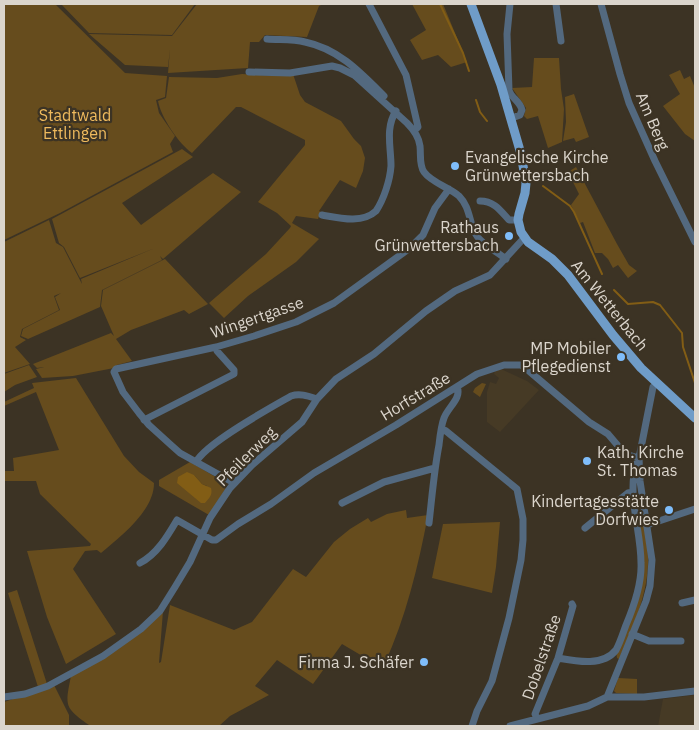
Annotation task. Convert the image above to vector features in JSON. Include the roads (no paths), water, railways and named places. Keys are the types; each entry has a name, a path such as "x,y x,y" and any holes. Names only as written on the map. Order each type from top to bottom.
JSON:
{"main road":[{"path":"471,4 512,118 521,154 526,183 518,220 524,238"},
{"name":"Am Wetterbach","path":"524,238 552,259 568,275 641,368 695,418"}],"street":[{"path":"370,4 406,76 416,112 418,127 414,131"},
{"path":"510,4 507,34 509,90 511,95 522,106 522,113 512,118"},
{"path":"556,4 562,40"},
{"name":"Am Berg","path":"601,4 629,103 695,242"},
{"path":"267,39 305,42 340,55 357,68 385,97 383,101"},
{"path":"249,72 290,73 332,66 354,75 396,111 414,131 420,144 420,160 423,171 465,204 474,232 506,258"},
{"path":"322,216 348,219 359,218 372,215 376,211 391,167 390,123 396,111"},
{"name":"Wingertgasse","path":"144,420 123,392 114,372 115,370 216,347 296,322 347,295 410,248 423,235 435,208 449,190"},
{"path":"480,201 488,201 494,204 509,220 518,220"},
{"name":"Pfeilerweg","path":"4,697 26,694 48,686 103,656 141,629 160,611 176,587 190,562 201,534 234,483 302,422 317,400 336,379 374,354 426,311 455,291 490,275 524,238"},
{"path":"216,347 217,351 234,370 234,374 144,420 180,453 234,483"},
{"name":"Horfstraße","path":"201,534 216,540 314,473 477,374 504,365 521,365 589,422 608,434 625,454 639,461"},
{"path":"607,697 646,601 650,586 652,560 640,481 639,461 654,387 657,383"},
{"path":"429,523 435,468 445,414 458,397 459,390 457,387"},
{"path":"196,462 199,456 224,437 291,396 295,394 307,395 317,400"},
{"path":"442,429 477,455 517,489 523,519 524,540 522,560 512,610 492,681 477,711 472,726"},
{"path":"558,658 593,662 611,654 615,651 631,614 640,578 641,561 633,492 636,464 639,461"},
{"path":"342,503 384,482 435,468"},
{"path":"585,528 628,493 633,492"},
{"path":"647,525 695,509"},
{"path":"140,563 148,559 159,547 177,520 201,534"},
{"path":"682,603 695,600"},
{"name":"Dobelstraße","path":"536,719 536,714 558,658 572,604"},
{"path":"632,634 649,641 681,642"},
{"path":"510,726 588,706 607,697 644,697 695,691"}],"waterway":[{"path":"440,4 463,53 469,71"},
{"path":"476,100 480,112 487,121"},
{"path":"543,186 570,206 602,274"},
{"path":"614,290 628,304 653,302 660,305 682,333 683,347 695,383"}],"place":[{"name":"Evangelische Kirche Grünwettersbach","path":"455,166"},
{"name":"Rathaus Grünwettersbach","path":"509,236"},
{"name":"MP Mobiler Pflegedienst","path":"621,357"},
{"name":"Kath. Kirche St. Thomas","path":"587,461"},
{"name":"Kindertagesstätte Dorfwies","path":"669,510"},
{"name":"Firma J. Schäfer","path":"424,662"}],"park label":[{"name":"Stadtwald Ettlingen","path":"75,124"}]}
